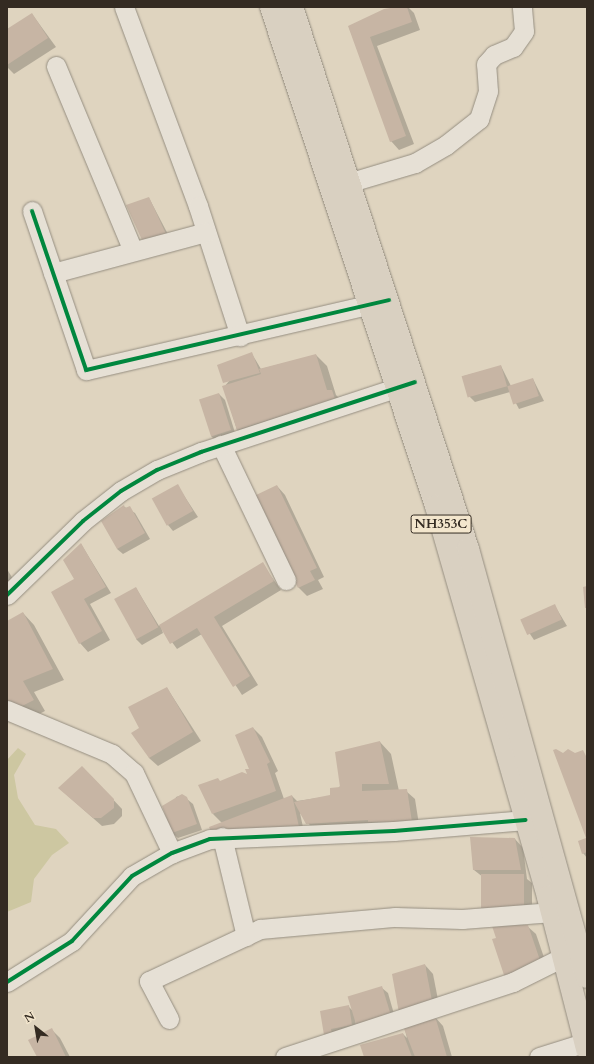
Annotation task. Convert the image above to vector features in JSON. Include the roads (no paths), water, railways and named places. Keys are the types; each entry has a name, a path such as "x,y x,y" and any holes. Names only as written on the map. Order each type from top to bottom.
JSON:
{"highway":[{"name":"NH353C","path":"271,7 379,303 406,385 468,549 560,912 563,957 586,1045"},
{"name":"NH353C","path":"292,7 351,182 379,303"},
{"name":"NH353C","path":"406,385 436,506 526,820 560,912 587,977"}],"street":[{"path":"124,7 206,232 240,336"},
{"path":"351,182 415,163 446,145 479,119 488,91 486,64 494,55 513,47 524,31 522,7"},
{"path":"56,66 134,251"},
{"path":"32,210 86,370 379,303"},
{"path":"53,273 206,232"},
{"path":"7,595 83,521 121,490 157,470 221,445 322,415 406,385"},
{"path":"221,445 286,580"},
{"path":"7,710 112,754 129,768 149,798 172,853"},
{"path":"7,982 72,942 132,876 172,853 222,837 394,831 526,820"},
{"path":"222,837 246,936"},
{"path":"169,1019 150,980 260,929 313,923 395,917 462,919 560,912"},
{"path":"285,1057 514,982 563,957"},
{"path":"539,1057 586,1045"}]}
